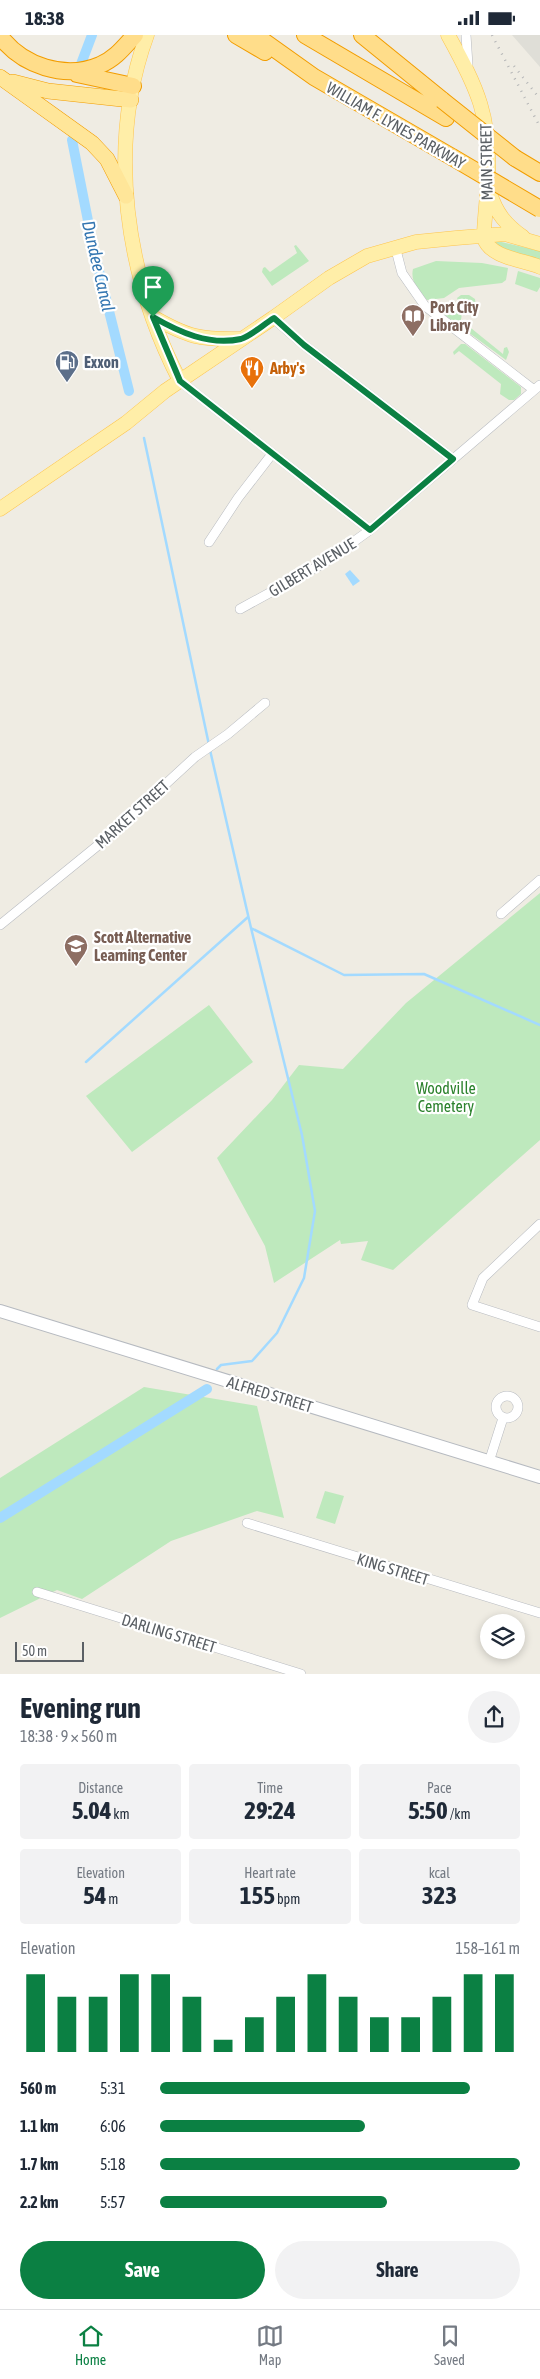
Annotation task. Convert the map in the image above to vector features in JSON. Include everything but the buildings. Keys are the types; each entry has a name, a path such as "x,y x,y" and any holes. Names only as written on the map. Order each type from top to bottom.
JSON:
{"highway":[{"path":"56,70 75,71 101,65 118,54 135,35"},
{"path":"236,35 269,55 314,77"},
{"name":"WILLIAM F. LYNES PARKWAY","path":"256,35 314,77 540,209"},
{"name":"WILLIAM F. LYNES PARKWAY","path":"305,35 540,173"},
{"path":"362,35 515,158"},
{"path":"0,36 15,53 37,65 132,93"},
{"path":"0,77 48,91 132,93"},
{"path":"0,77 92,143 107,159 126,195"}],"main road":[{"path":"147,35 132,93 126,152 126,195 135,253 153,317 180,381"},
{"name":"MAIN STREET","path":"448,35 470,73 482,103 488,133 488,185 484,237"},
{"path":"488,185 493,205 500,217 510,228 534,242"},
{"path":"0,509 126,423 165,391 274,318 341,270 367,256 395,246 441,239 505,235 534,242"},
{"path":"484,237 494,251 540,267"},
{"path":"153,317 175,330 200,339 242,339"},
{"name":"ALFRED STREET","path":"0,1311 540,1477"}],"street":[{"path":"466,35 470,73"},
{"path":"395,246 402,273 425,306 537,387"},
{"path":"274,318 304,345 453,459"},
{"path":"180,381 370,530"},
{"name":"GILBERT AVENUE","path":"240,609 324,563 370,530 537,387"},
{"path":"209,542 238,498 272,454"},
{"name":"MARKET STREET","path":"0,925 107,838 195,757 228,734 264,703"},
{"path":"501,913 540,880"},
{"path":"540,1225 483,1278 472,1305 540,1327"},
{"path":"489,1462 503,1418"},
{"name":"KING STREET","path":"247,1523 540,1613"},
{"name":"DARLING STREET","path":"37,1592 301,1674"}],"shaded area":[{"path":"512,35 540,35 540,67"}],"green space":[{"path":"493,240 540,251 540,262 505,252"},
{"path":"296,245 309,261 272,286 262,272 263,268 265,267 270,272 297,253 294,246"},
{"path":"436,261 482,263 508,268 506,280 502,283 459,288 444,298 427,300 414,282 413,269"},
{"path":"518,271 540,278 540,287 537,292 515,284"},
{"path":"461,295 469,295 475,299 476,309 465,307 460,303 457,298"},
{"path":"444,310 462,313 461,320 503,354 504,348 507,347 509,352 506,360 442,313"},
{"path":"461,344 465,344 521,387 521,394 514,400 509,400 500,394 501,384 459,351 454,355 453,352"},
{"name":"Woodville Cemetery","path":"540,893 540,1140 393,1270 361,1260 368,1241 341,1244 340,1240 274,1283 265,1246 217,1158 272,1100 299,1065 343,1069 406,1003"},
{"path":"209,1005 253,1062 132,1152 86,1096"},
{"path":"144,1387 257,1406 284,1518 257,1511 171,1541 82,1599 57,1590 0,1618 0,1478"},
{"path":"325,1491 344,1496 335,1524 316,1518"}],"water":[{"path":"350,570 360,581 353,586 345,574"}],"waterway":[{"name":"Dundee Canal","path":"81,64 92,35"},
{"name":"Dundee Canal","path":"72,140 94,251 129,391"},
{"path":"144,438 209,745"},
{"path":"210,750 302,1135 315,1211 304,1278 277,1333 252,1361 221,1365 217,1369"},
{"path":"86,1062 248,917"},
{"path":"251,928 344,975 424,974 540,1025"},
{"path":"0,1518 207,1389"}],"railway":[{"path":"492,35 540,127"},
{"path":"514,66 540,99"}],"place":[{"name":"Port City Library","path":"413,337"},
{"name":"Exxon","path":"67,383"},
{"name":"Arby's","path":"252,389"},
{"name":"Scott Alternative Learning Center","path":"76,967"}],"route":[{"path":"153,317 186,335 212,340 242,339 274,318 304,345 453,459 370,530 180,381 153,317"}]}
